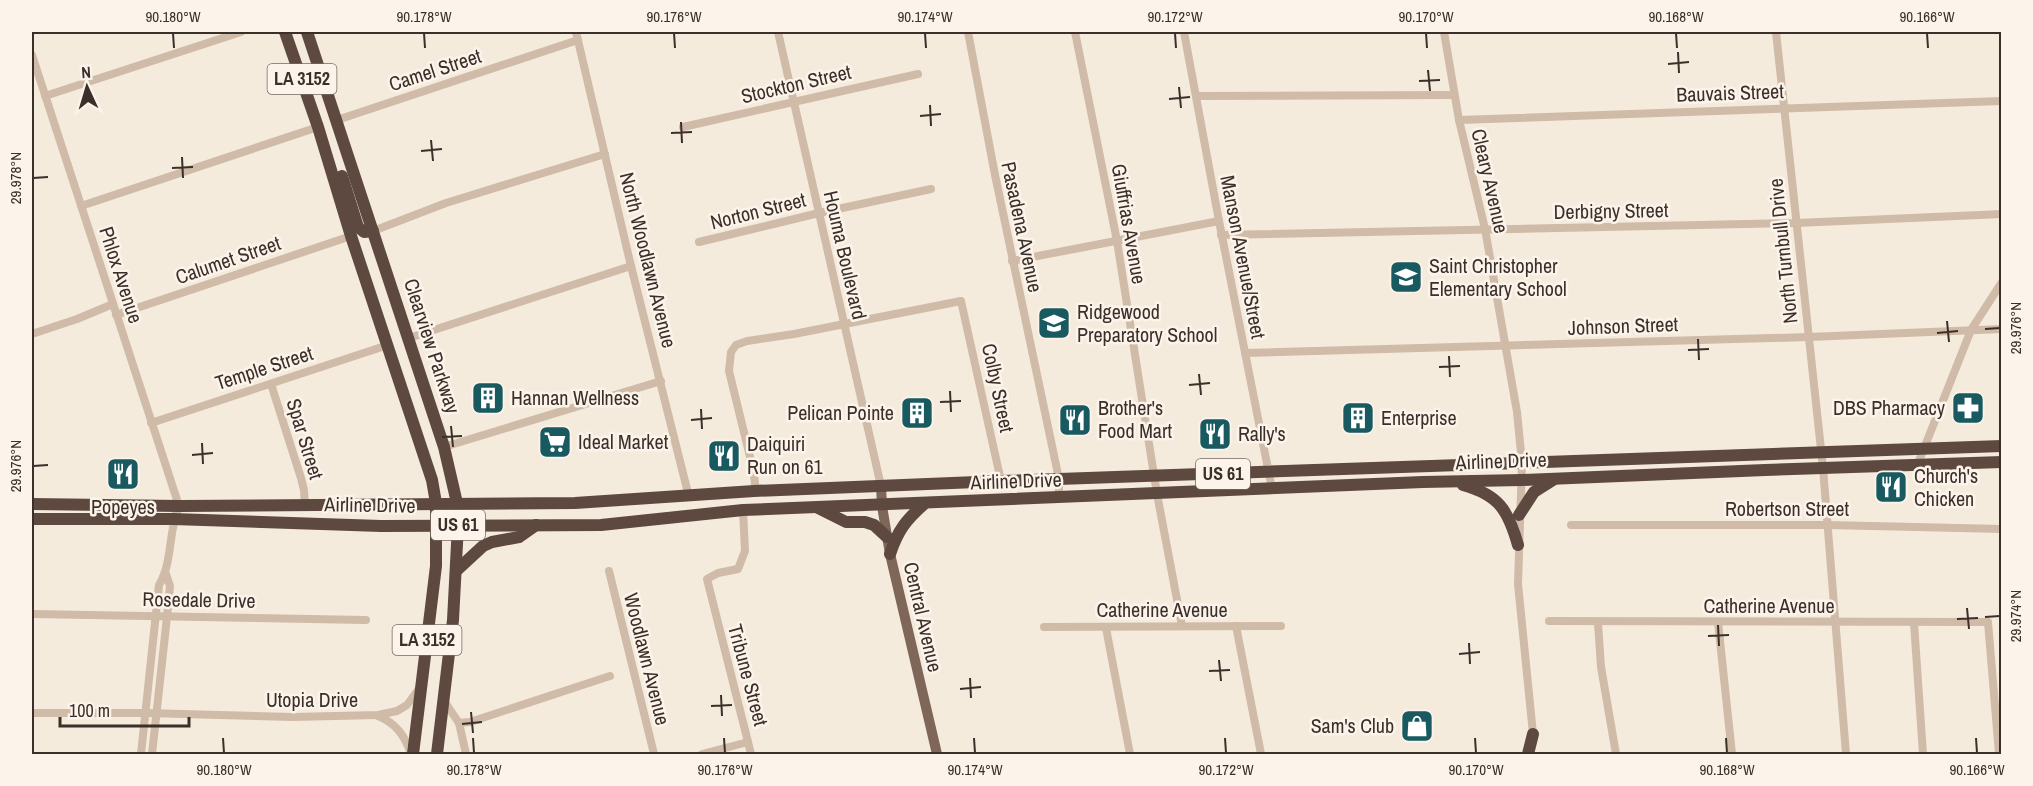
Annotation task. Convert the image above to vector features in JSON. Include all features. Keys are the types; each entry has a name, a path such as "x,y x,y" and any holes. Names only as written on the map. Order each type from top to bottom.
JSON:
{"highway":[{"name":"LA 3152","path":"285,32 324,144 351,236 432,480 436,503 436,566 412,754"},
{"name":"Clearview Parkway","path":"307,32 444,447 457,503 457,570 437,754"},
{"path":"324,144 336,158 358,227 364,232 373,231"},
{"name":"Airline Drive","path":"32,504 179,506 575,503 754,491 1001,481 2001,446"},
{"name":"Airline Drive","path":"32,519 173,519 381,526 602,525 743,510 2001,462"},
{"path":"1519,515 1534,492 1557,479"},
{"path":"1450,482 1472,488 1501,505 1511,522 1518,545"},
{"path":"674,517 676,509 696,496"},
{"path":"890,554 897,533 924,504"},
{"path":"817,508 846,522 865,522 874,525 887,537"},
{"path":"457,570 483,546 519,537 536,525"},
{"path":"1528,754 1533,734"},
{"path":"1533,734 1534,754"}],"main road":[{"name":"Central Avenue","path":"881,486 890,554 937,754"}],"street":[{"path":"45,96 241,32"},
{"name":"Houma Boulevard","path":"778,32 881,486"},
{"name":"Pasadena Avenue","path":"968,32 1012,261 1059,479 1059,498"},
{"name":"Giuffrias Avenue","path":"1075,32 1117,241 1157,494 1182,626"},
{"name":"Manson Avenue/Street","path":"1185,32 1221,235 1272,489"},
{"name":"Cleary Avenue","path":"1444,32 1459,120 1485,229 1517,411 1522,463 1518,545 1520,623 1533,734"},
{"name":"North Turnbull Drive","path":"1776,32 1823,468 1828,555 1846,754"},
{"name":"Camel Street","path":"337,120 577,36"},
{"name":"North Woodlawn Avenue","path":"577,36 631,266 661,381 696,496"},
{"name":"Phlox Avenue","path":"32,55 179,506"},
{"name":"Stockton Street","path":"682,127 918,74"},
{"path":"1197,96 1454,95"},
{"name":"Bauvais Street","path":"1459,120 2001,100"},
{"path":"81,206 318,127"},
{"path":"373,231 446,204 605,154"},
{"name":"Norton Street","path":"699,242 931,189"},
{"name":"Derbigny Street","path":"1221,235 1582,229 2001,214"},
{"path":"1012,261 1219,221"},
{"name":"Calumet Street","path":"116,315 351,236"},
{"path":"409,338 631,266"},
{"path":"1917,466 1971,330 2001,282"},
{"name":"Colby Street","path":"843,323 962,302 1001,481"},
{"path":"32,334 113,304"},
{"path":"754,491 753,469 729,371 730,356 736,345 747,341 843,323"},
{"name":"Johnson Street","path":"1245,353 1505,347 2001,329"},
{"name":"Temple Street","path":"152,423 388,345"},
{"path":"444,447 661,381"},
{"name":"Spar Street","path":"271,384 303,484 305,505"},
{"path":"141,754 159,585 166,574 173,519 179,506"},
{"name":"Tribune Street","path":"743,510 745,551 738,569 718,573 707,579 751,754"},
{"name":"Robertson Street","path":"1571,525 2001,528"},
{"name":"Woodlawn Avenue","path":"609,571 654,754"},
{"path":"152,754 170,586 166,574"},
{"name":"Rosedale Drive","path":"32,614 366,620"},
{"name":"Catherine Avenue","path":"1549,621 1988,622 1999,754"},
{"path":"1598,622 1601,667 1616,754"},
{"path":"1718,622 1732,754"},
{"path":"1914,623 1923,754"},
{"path":"1236,626 1261,754"},
{"name":"Catherine Avenue","path":"1044,627 1281,626"},
{"path":"1106,628 1130,754"},
{"path":"459,723 470,722 609,676"},
{"name":"Utopia Drive","path":"32,713 293,717 378,715 396,711 407,705 422,685"},
{"path":"444,702 459,723 466,754"},
{"name":"Utopia Drive","path":"378,715 388,720 401,732 412,754"},
{"path":"702,754 748,742"}],"place":[{"name":"Saint Christopher Elementary School","path":"1406,277"},
{"name":"Ridgewood Preparatory School","path":"1054,323"},
{"name":"Hannan Wellness","path":"488,398"},
{"name":"DBS Pharmacy","path":"1968,408"},
{"name":"Pelican Pointe","path":"917,413"},
{"name":"Enterprise","path":"1358,418"},
{"name":"Brother's Food Mart","path":"1075,420"},
{"name":"Rally's","path":"1215,434"},
{"name":"Ideal Market","path":"555,442"},
{"name":"Daiquiri Run on 61","path":"724,456"},
{"name":"Popeyes","path":"123,474"},
{"name":"Church's Chicken","path":"1891,487"},
{"name":"Sam's Club","path":"1417,726"}]}
